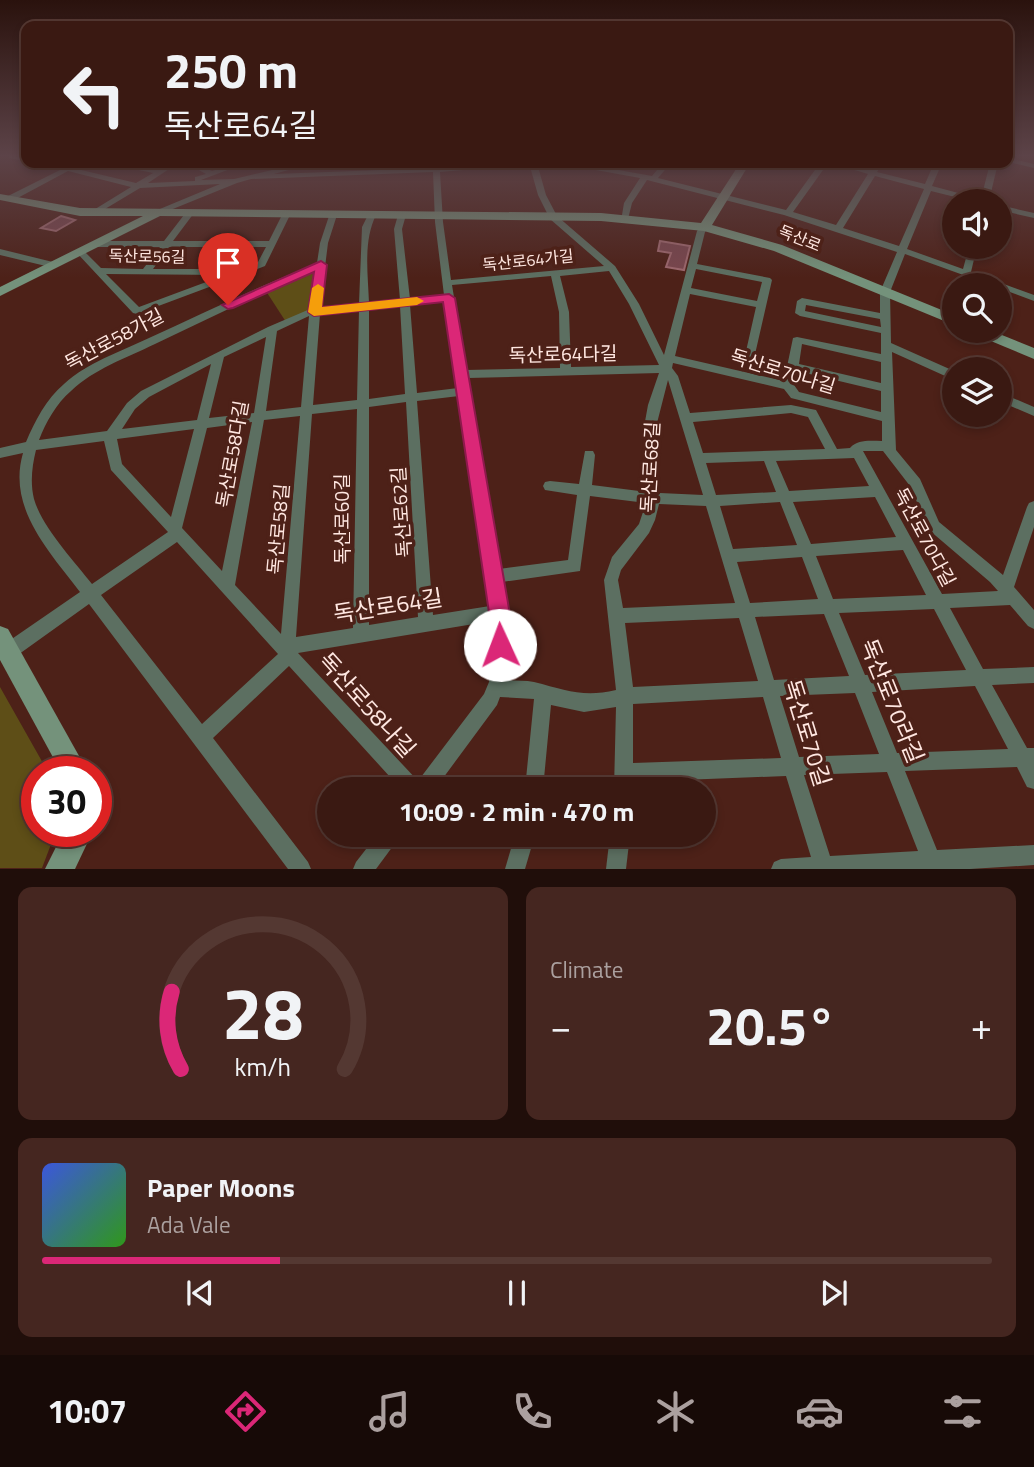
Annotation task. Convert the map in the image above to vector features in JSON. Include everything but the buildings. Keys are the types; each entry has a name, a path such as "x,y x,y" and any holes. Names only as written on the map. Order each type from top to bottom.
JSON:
{"main road":[{"path":"705,227 723,197"},
{"name":"독산로","path":"4,198 53,209 95,213 553,217 624,219 705,227 778,248 942,315"},
{"path":"0,292 158,213"},
{"path":"1008,343 1034,354"},
{"path":"4,644 66,756"},
{"path":"59,869 71,847"}],"street":[{"path":"95,213 121,197"},
{"path":"158,213 197,197"},
{"path":"433,777 491,699 495,688 502,626 448,290 438,197"},
{"path":"543,197 553,217 612,268 667,363"},
{"path":"624,219 628,203 633,197"},
{"path":"734,197 789,212 966,273 970,259"},
{"path":"789,212 800,197"},
{"path":"839,229 859,197"},
{"path":"925,197 885,292 888,446 915,483 934,526 1010,593 1034,621"},
{"path":"1012,210 1034,216"},
{"path":"146,271 190,214"},
{"name":"독산로56길","path":"98,271 137,311 262,264 286,215"},
{"name":"독산로58길","path":"287,652 314,312 324,243 333,215"},
{"name":"독산로60길","path":"362,635 363,247 366,227 372,215"},
{"name":"독산로62길","path":"402,215 398,229 426,624"},
{"path":"667,363 701,231 705,227"},
{"path":"96,244 271,244"},
{"path":"0,252 54,265"},
{"path":"80,252 98,271"},
{"name":"독산로58가길","path":"301,869 59,551 27,498 26,470 32,446 45,415 58,397 85,375 250,294 321,265"},
{"path":"692,266 767,280 750,360"},
{"name":"독산로64가길","path":"448,290 555,273 612,268"},
{"name":"독산로56길","path":"98,271 238,272"},
{"path":"555,273 564,312 566,371"},
{"path":"111,435 131,406 145,394 272,329 314,312 405,302 448,290"},
{"path":"687,290 762,305"},
{"path":"1012,290 1034,298"},
{"path":"885,338 800,313 802,301 885,338 942,369"},
{"name":"독산로58다길","path":"227,586 259,417 272,329"},
{"path":"788,386 797,340 885,338"},
{"path":"4,644 91,594 177,532 219,355"},
{"name":"독산로64다길","path":"461,374 566,371 667,363"},
{"name":"독산로70나길","path":"667,363 788,386 794,396 887,418"},
{"name":"독산로70길","path":"667,363 824,867"},
{"name":"독산로68길","path":"623,777 625,696 611,580 614,565 649,519 652,498 650,426 655,399 667,363"},
{"path":"793,366 887,387"},
{"path":"0,453 111,435 464,391"},
{"path":"1012,402 1034,412"},
{"path":"686,418 791,409 812,413 834,454"},
{"name":"독산로58나길","path":"111,435 110,444 117,466 402,777"},
{"path":"698,458 858,453 856,449 862,446 888,446"},
{"name":"독산로70다길","path":"858,453 979,678 1028,757 1034,780"},
{"path":"494,576 575,566 589,456"},
{"name":"독산로70라길","path":"768,456 933,864"},
{"path":"550,486 652,498 712,501 878,491"},
{"path":"1010,593 1034,507"},
{"path":"729,556 906,542"},
{"path":"617,616 938,602 1010,593"},
{"name":"독산로64길","path":"287,652 295,645 499,612"},
{"path":"201,737 283,661 287,652"},
{"path":"495,688 543,694 593,705 625,696 1034,675"},
{"path":"535,777 543,694"},
{"path":"668,777 793,766 1028,757"},
{"path":"363,869 380,847"},
{"path":"515,869 521,847"},
{"path":"616,869 619,847"},
{"path":"781,869 933,864 1034,855"}],"shaded area":[{"path":"321,267 315,311 286,322 264,288"},
{"path":"0,687 39,756 21,756 21,847 50,847 42,868 0,868"}],"slow traffic":[{"path":"318,288 314,312 417,301"}],"route":[{"path":"228,305 321,265 314,312 449,298 502,626 500,645"}]}
